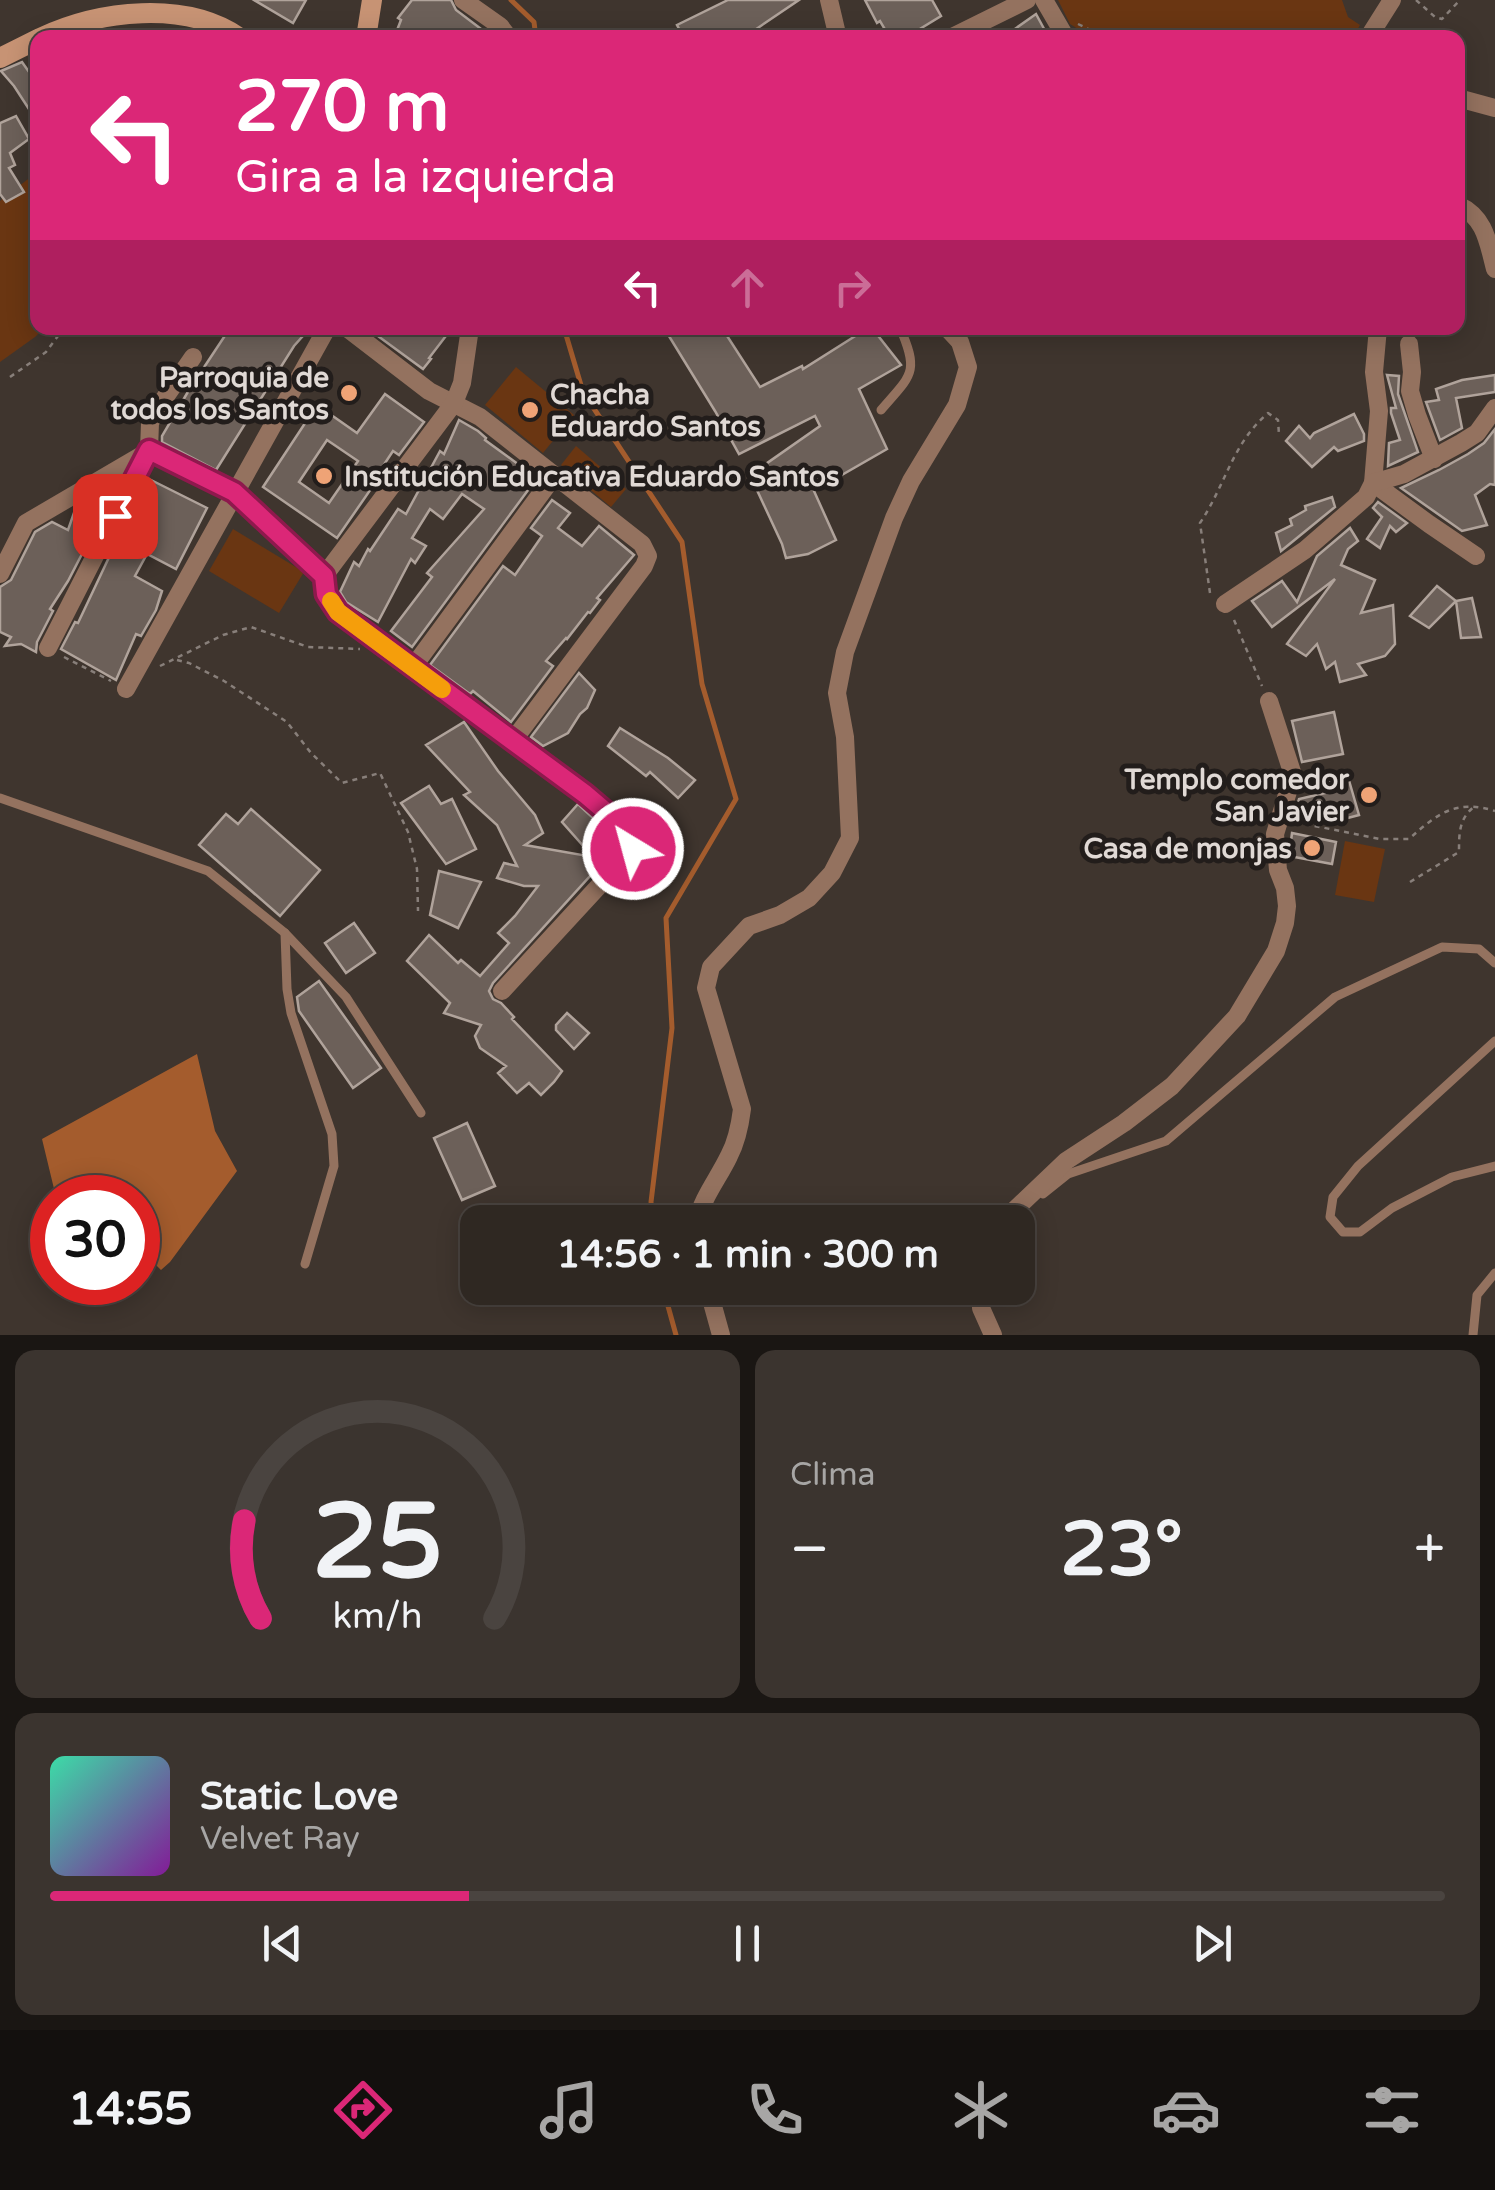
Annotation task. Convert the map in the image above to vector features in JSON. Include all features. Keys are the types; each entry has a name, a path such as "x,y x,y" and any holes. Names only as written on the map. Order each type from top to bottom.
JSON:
{"street":[{"path":"367,30 372,0"},
{"path":"463,0 503,30"},
{"path":"829,0 836,30"},
{"path":"966,30 1027,0"},
{"path":"1044,0 1069,29"},
{"path":"1373,30 1392,0"},
{"path":"56,30 101,16 153,9 189,12 231,30"},
{"path":"3,56 30,42"},
{"path":"1465,100 1495,108"},
{"path":"1465,208 1480,222 1495,269"},
{"path":"126,689 323,335"},
{"path":"355,335 429,391 480,418 642,544 648,556 512,742"},
{"path":"324,576 454,403 462,383 469,335"},
{"path":"703,1205 730,1154 742,1109 706,988 711,967 749,926 780,915 808,898 832,873 850,838 845,737 837,693 845,652 910,482 956,405 968,367 958,335"},
{"path":"1225,604 1305,550 1366,498 1374,483 1379,411 1374,372 1377,335"},
{"path":"1409,344 1410,391 1434,459"},
{"path":"48,648 149,450 150,423 155,412 193,357"},
{"path":"1374,483 1404,474 1476,433 1495,408"},
{"path":"149,450 234,492 324,576 326,594 338,612 585,794 633,839 633,849 502,991"},
{"path":"0,574 26,524 149,450"},
{"path":"413,667 554,476"},
{"path":"1374,483 1476,556"},
{"path":"1021,1205 1066,1160 1172,1086 1237,1016 1276,951 1287,906 1278,870 1276,834 1293,775 1269,701"},
{"path":"713,1305 721,1335"},
{"path":"981,1305 994,1335"}],"lane":[{"path":"881,410 908,378 912,363 903,335"},
{"path":"0,798 208,871 284,933 346,997 421,1113"},
{"path":"284,933 291,1013 332,1134 334,1166 305,1264"},
{"path":"1027,1205 1068,1174 1166,1141 1335,997 1442,947 1479,948 1495,962"},
{"path":"1495,1042 1358,1166 1333,1197 1330,1217 1343,1232 1360,1232 1392,1208 1452,1178 1495,1166"},
{"path":"1473,1335 1477,1295 1495,1273"}],"path":[{"path":"1416,0 1435,17 1442,18 1460,0"},
{"path":"10,377 46,352 59,335"},
{"path":"1269,701 1232,614 1221,598 1210,594 1200,524 1238,446 1254,424 1268,412 1278,420 1280,435"},
{"path":"157,667 223,635 251,627 308,647 368,649"},
{"path":"48,648 126,689"},
{"path":"174,659 189,662 224,681 288,722 311,753 342,783 380,774 408,832 416,869 418,911"},
{"path":"1410,882 1459,852 1458,828 1476,805"},
{"path":"1281,818 1380,840 1409,839 1459,806 1495,810"}],"shaded area":[{"path":"1058,0 1342,0 1348,17 1360,25 1357,30 1080,30 1070,24"},
{"path":"30,177 30,335 37,335 0,362 0,201"},
{"name":"Chacha Eduardo Santos","path":"516,367 574,415 543,453 485,405"},
{"path":"576,446 626,489 611,507 561,465"},
{"path":"233,529 304,572 279,613 209,571"},
{"path":"1345,841 1385,849 1374,902 1335,895"},
{"path":"197,1054 215,1131 237,1171 161,1270 160,1175 51,1175 42,1139"}],"building":[{"path":"254,0 306,0 293,23"},
{"path":"412,0 451,0 456,10 482,30 397,30 401,20 398,18"},
{"path":"728,0 799,0 755,30 680,30 677,25"},
{"path":"865,0 932,0 941,16 918,30 885,30 880,21 877,23"},
{"path":"1036,14 1045,30 1013,30"},
{"path":"22,62 30,72 30,111 14,86 1,71"},
{"path":"16,116 29,139 10,153 15,165 9,168 24,192 6,202 0,194 0,123"},
{"path":"225,335 304,335 216,470 162,442 189,390"},
{"path":"377,335 447,335 423,369"},
{"path":"668,335 727,335 760,387 802,366 803,369 857,335 877,335 901,365 859,389 887,449 814,491 836,540 808,554 786,558 750,475 820,426 815,416 739,454"},
{"path":"1387,375 1399,376 1398,394 1418,452 1388,466 1389,443 1400,440 1391,413 1391,408 1396,408"},
{"path":"1495,375 1495,392 1456,398 1462,428 1440,440 1426,402 1439,400 1436,389"},
{"path":"385,394 424,422 399,455 393,451 337,538 263,487 317,405 357,433","holes":["327,440 358,461 329,503 299,482"]},
{"path":"1354,414 1364,441 1338,451 1334,447 1312,467 1286,441 1299,426 1310,438"},
{"path":"459,420 537,478 412,647 391,631 432,577 427,573 484,509 462,494 443,519 430,509 412,538 426,546 415,563 411,559 378,622 346,602 340,592 354,562 359,566 398,509 406,514 440,451 444,454"},
{"path":"1495,429 1495,485 1490,484 1475,495 1487,525 1462,531 1401,488 1468,454"},
{"path":"151,480 207,508 176,569 147,554 135,576 162,591 156,610 141,636 136,634 116,680 61,649"},
{"path":"1332,497 1335,507 1281,551 1276,533 1292,525 1290,519 1306,510 1305,506"},
{"path":"552,500 570,513 558,528 582,546 599,526 634,555 597,598 600,600 590,613 546,661 553,666 511,722 473,691 470,694 430,665 503,566 515,575 542,536 531,528"},
{"path":"1378,502 1407,523 1396,532 1390,526 1380,548 1367,539 1382,517 1373,508"},
{"path":"75,510 99,521 50,609 53,611 36,652 21,644 5,646 11,637 0,632 0,587 11,580 35,532 52,522 68,530"},
{"path":"1350,528 1358,541 1348,549 1341,565 1375,580 1361,613 1393,605 1395,644 1385,656 1358,664 1366,675 1340,682 1335,662 1326,669 1317,644 1306,656 1287,644 1335,579 1272,627 1252,601 1282,581 1297,602 1317,556"},
{"path":"1437,586 1456,601 1429,628 1410,616"},
{"path":"1472,598 1481,637 1461,638 1456,601"},
{"path":"579,673 595,690 587,708 568,733 543,746 531,737"},
{"path":"1334,712 1343,754 1302,762 1292,721"},
{"path":"464,722 535,815 543,833 525,845 593,857 562,822 578,804 620,843 489,991 562,1071 541,1095 529,1083 517,1093 498,1073 506,1066 480,1048 475,1036 481,1025 444,1013 450,1003 407,961 429,935 458,963 461,960 480,976 509,943 498,933 538,886 497,878 504,863 517,866 497,825 464,795 470,792 426,745"},
{"path":"620,728 695,780 678,798 650,772 646,776 608,746"},
{"path":"1348,777 1359,815 1344,819 1342,808 1300,818 1299,799 1325,793 1323,783"},
{"path":"429,786 441,804 452,799 476,849 446,864 401,803"},
{"path":"251,809 320,870 280,916 199,845 226,814 238,824"},
{"name":"Casa de monjas","path":"1292,833 1336,842 1332,864 1289,856"},
{"path":"439,871 481,882 458,928 430,915"},
{"path":"354,923 375,953 346,973 325,943"},
{"path":"319,981 381,1068 353,1088 299,1011 297,997"},
{"path":"567,1013 589,1033 574,1049 556,1030"},
{"path":"467,1123 495,1186 462,1200 434,1138"}],"waterway":[{"path":"511,0 534,22 535,30"},
{"path":"566,335 583,392 682,542 702,684 736,799 666,918 672,1028 651,1205"},
{"path":"668,1305 676,1335"}],"slow traffic":[{"path":"331,601 338,612 442,689"}],"place":[{"name":"Parroquia de todos los Santos","path":"349,393"},
{"name":"Chacha Eduardo Santos","path":"530,410"},
{"name":"Institución Educativa Eduardo Santos","path":"324,476"},
{"name":"Templo comedor San Javier","path":"1369,795"},
{"name":"Casa de monjas","path":"1312,848"}],"route":[{"path":"115,516 149,450 234,492 324,576 326,594 338,612 585,794 625,828 633,839 633,849"}]}
